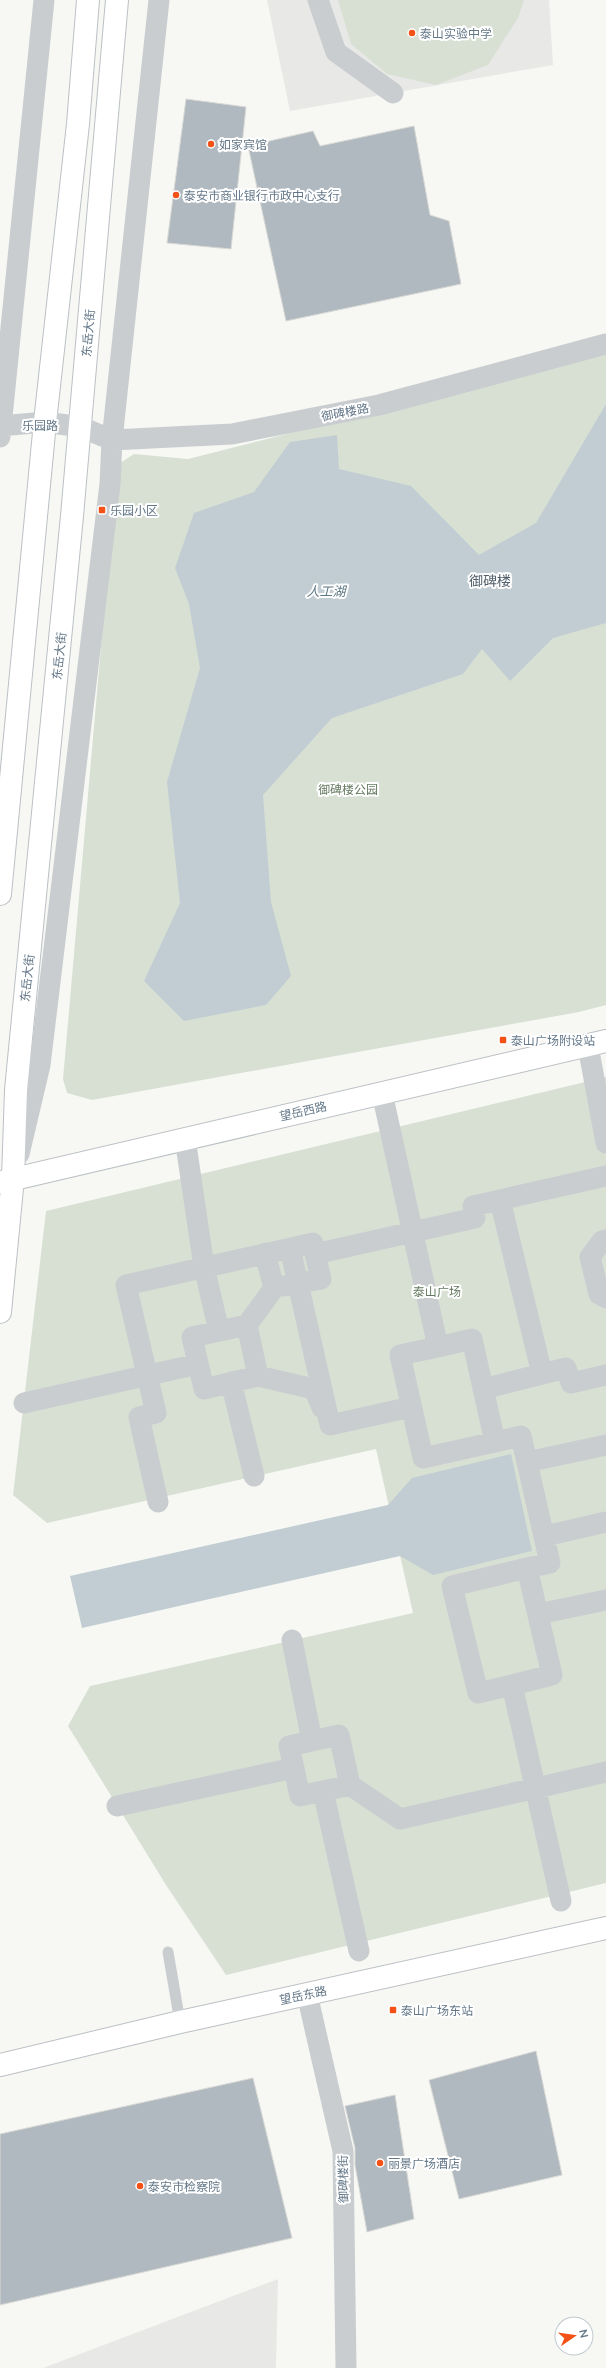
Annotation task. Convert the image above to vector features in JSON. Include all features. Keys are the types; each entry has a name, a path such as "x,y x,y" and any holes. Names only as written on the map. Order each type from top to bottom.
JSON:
{"main road":[{"path":"0,894 46,422 78,124 88,0"},
{"name":"东岳大街","path":"0,1312 6,1254 7,1180 80,427 117,0"},
{"name":"望岳西路","path":"7,1180 597,1044"},
{"name":"望岳东路","path":"0,2065 180,2022 606,1928"}],"street":[{"path":"1,430 44,0"},
{"path":"7,1180 40,1065 109,492 112,440 159,0"},
{"path":"318,0 336,52 393,93"},
{"name":"御碑楼路","path":"80,427 112,440 232,434 379,406 606,344"},
{"name":"乐园路","path":"1,430 46,422 80,427"},
{"path":"597,1044 606,1143"},
{"path":"382,1093 438,1347"},
{"path":"185,1138 204,1267 219,1331"},
{"path":"315,1254 475,1218 473,1206 606,1176"},
{"path":"500,1200 542,1374"},
{"path":"606,1240 602,1241 590,1257 599,1294 606,1298"},
{"path":"158,1502 139,1417 156,1413 126,1285 313,1243 321,1279 274,1288 247,1325 192,1337 204,1388 258,1376 314,1389 330,1425"},
{"path":"290,1248 330,1425"},
{"path":"265,1253 274,1288"},
{"path":"247,1325 258,1376"},
{"path":"495,1442 472,1339 400,1355 423,1458 495,1442 521,1436 550,1563 527,1568 452,1586 478,1693 552,1675 527,1568"},
{"path":"24,1403 198,1364"},
{"path":"483,1389 566,1368 571,1383 606,1375"},
{"path":"231,1382 254,1476"},
{"path":"330,1425 411,1407"},
{"path":"527,1462 606,1445"},
{"path":"544,1536 606,1522"},
{"path":"538,1614 606,1600"},
{"path":"292,1640 312,1741"},
{"path":"512,1685 561,1901"},
{"path":"350,1785 300,1796 289,1746 338,1735 350,1785 400,1819 606,1772"},
{"path":"117,1806 294,1768"},
{"path":"322,1791 360,1951"},
{"name":"御碑楼街","path":"307,1994 343,2151 346,2368"}],"lane":[{"path":"168,1952 180,2022"}],"shaded area":[{"name":"泰山实验中学","path":"267,0 549,0 553,65 290,111"},
{"path":"278,2279 276,2368 43,2368"}],"green space":[{"path":"338,0 524,0 518,18 488,65 436,85 387,74 351,44"},
{"name":"御碑楼公园","path":"606,345 606,1005 579,1012 92,1100 67,1093 63,1079 117,465 134,454 188,459 460,390"},
{"name":"泰山广场","path":"606,1077 606,1883 226,1975 166,1885 68,1726 90,1686 413,1613 376,1449 47,1523 13,1495 46,1211"}],"water":[{"name":"人工湖","path":"606,404 606,623 553,638 510,681 482,649 463,674 332,718 263,795 271,902 291,976 266,1005 184,1021 144,981 180,903 167,782 200,668 189,604 175,568 194,513 254,492 290,442 337,435 339,469 411,486 479,555 536,523"},
{"path":"511,1454 532,1551 433,1575 400,1556 82,1628 70,1576 388,1505 412,1478"}],"building":[{"name":"如家宾馆","path":"186,99 246,107 231,249 167,243"},
{"path":"414,126 430,215 449,221 461,284 286,321 248,146 313,131 320,146"},
{"path":"536,2051 562,2175 459,2199 429,2080"},
{"name":"泰安市检察院","path":"253,2078 292,2238 0,2305 0,2134"},
{"name":"丽景广场酒店","path":"395,2095 414,2219 367,2232 355,2165 355,2148 345,2106"}],"place":[{"name":"泰山实验中学","path":"412,33"},
{"name":"如家宾馆","path":"211,144"},
{"name":"泰安市商业银行市政中心支行","path":"176,195"},
{"name":"乐园小区","path":"102,510"},
{"name":"泰山广场附设站","path":"503,1040"},
{"name":"泰山广场东站","path":"393,2010"},
{"name":"丽景广场酒店","path":"380,2163"},
{"name":"泰安市检察院","path":"140,2186"}],"district":[{"name":"御碑楼","path":"490,581"}]}
